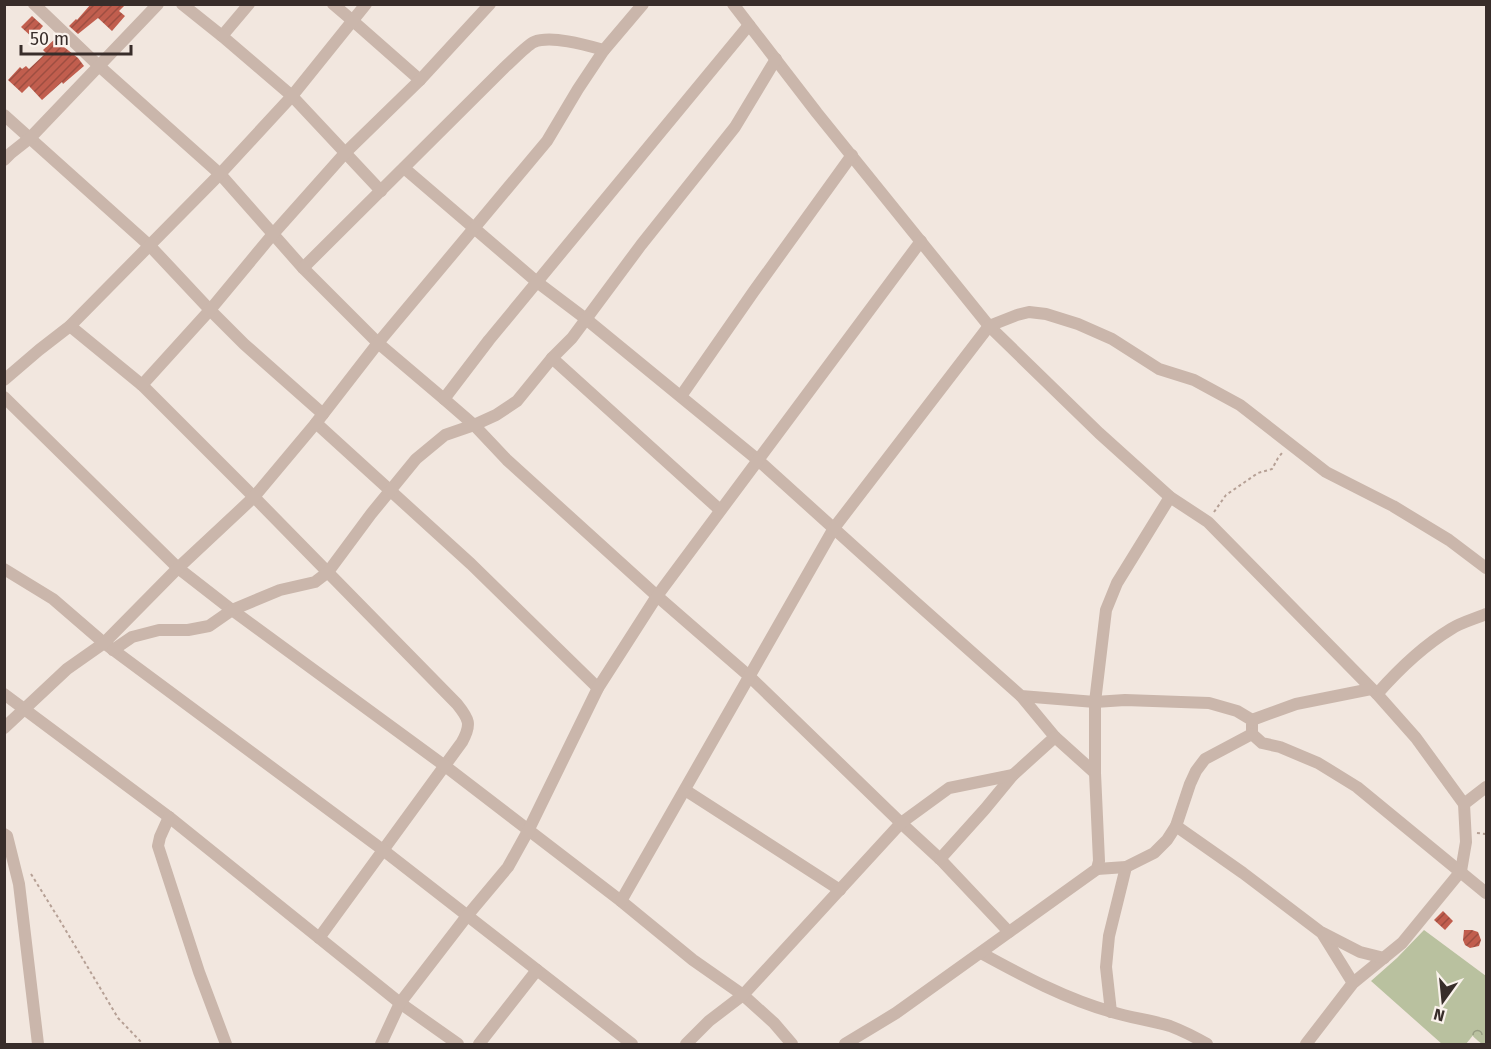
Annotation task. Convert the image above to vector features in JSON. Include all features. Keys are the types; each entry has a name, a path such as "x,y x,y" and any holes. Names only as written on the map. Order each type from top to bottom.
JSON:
{"street":[{"path":"4,160 30,138 158,4"},
{"path":"182,4 292,96 381,191"},
{"path":"222,36 249,4"},
{"path":"333,4 420,81"},
{"path":"4,380 70,326 220,174 292,96 366,4"},
{"path":"142,385 346,152 420,81 490,4"},
{"path":"108,646 178,568 254,497 547,141 604,50 643,4"},
{"path":"733,4 817,113 989,326 1099,433 1170,497 1208,522 1374,691 1416,738 1464,804 1466,842 1461,871 1402,943 1353,983 1306,1044"},
{"path":"41,7 99,66 220,174 303,268 378,344 474,425 507,460 749,676 940,859 1009,932"},
{"path":"444,399 489,340 749,25"},
{"path":"303,268 505,66 534,42 555,40 604,50"},
{"path":"4,729 67,669 89,655 132,637 159,630 188,630 209,626 232,610 280,590 315,582 328,572 416,459 445,435 496,415 517,401 552,358 572,338 641,245 735,127 776,59"},
{"path":"4,115 150,246 210,310 390,490 471,564 598,688"},
{"path":"681,396 852,155"},
{"path":"404,168 537,282 586,319 758,460 1021,696 1055,737 1095,773"},
{"path":"381,1044 400,1004 467,916 508,867 598,688 657,596 921,241"},
{"path":"621,902 834,528 989,326 1017,315 1029,312 1046,314 1078,324 1112,339 1159,369 1194,380 1240,405 1326,472 1393,506 1449,540 1486,568"},
{"path":"70,326 142,385 328,572 468,718 469,730 462,742 319,938"},
{"path":"552,358 720,510"},
{"path":"4,397 178,568 445,766 693,960 743,995 774,1023 792,1044"},
{"path":"1097,869 1099,861 1095,702 1106,610 1117,583 1170,497"},
{"path":"4,569 52,599 108,646 383,850 632,1044"},
{"path":"1252,720 1296,704 1374,691 1453,627 1486,614"},
{"path":"4,694 169,818 400,1004 458,1044"},
{"path":"1021,696 1095,702 1125,700 1209,703 1237,711 1252,720"},
{"path":"1252,720 1252,734 1262,743 1280,747 1318,763 1357,787 1486,893"},
{"path":"845,1044 896,1013 1097,869 1126,867 1154,853 1167,840 1176,826 1193,777 1205,759 1252,734"},
{"path":"940,859 1013,774 1055,737"},
{"path":"686,1044 709,1021 743,995 901,823 949,788 1013,774"},
{"path":"1464,804 1486,787"},
{"path":"685,790 840,890"},
{"path":"169,818 158,846 199,972 226,1044"},
{"path":"1176,826 1322,933 1360,952 1384,958"},
{"path":"4,834 7,836 19,884 38,1044"},
{"path":"1112,1012 1106,967 1109,936 1126,867"},
{"path":"1322,933 1353,983"},
{"path":"981,953 1067,996 1112,1012 1168,1025 1207,1044"},
{"path":"479,1044 537,970"}],"path":[{"path":"1208,522 1226,495 1258,473 1272,469 1282,453 1297,449"},
{"path":"30,873 118,1018 143,1044"}],"green space":[{"path":"1424,930 1486,976 1486,1019 1466,1044 1442,1044 1371,981"},
{"path":"1478,1017 1486,1018 1486,1043 1482,1044 1471,1034 1469,1028"}],"building":[{"path":"91,4 126,4 119,11 125,16 112,31 98,18 78,34 69,26"},
{"path":"32,16 43,26 33,38 21,27"},
{"path":"57,37 84,66 42,100 29,86 22,93 8,80 20,67 22,69 26,66 29,69 46,53 43,50"},
{"path":"1443,911 1453,921 1445,930 1434,920"},
{"path":"1464,930 1478,932 1481,940 1479,946 1470,948 1465,945"}]}
